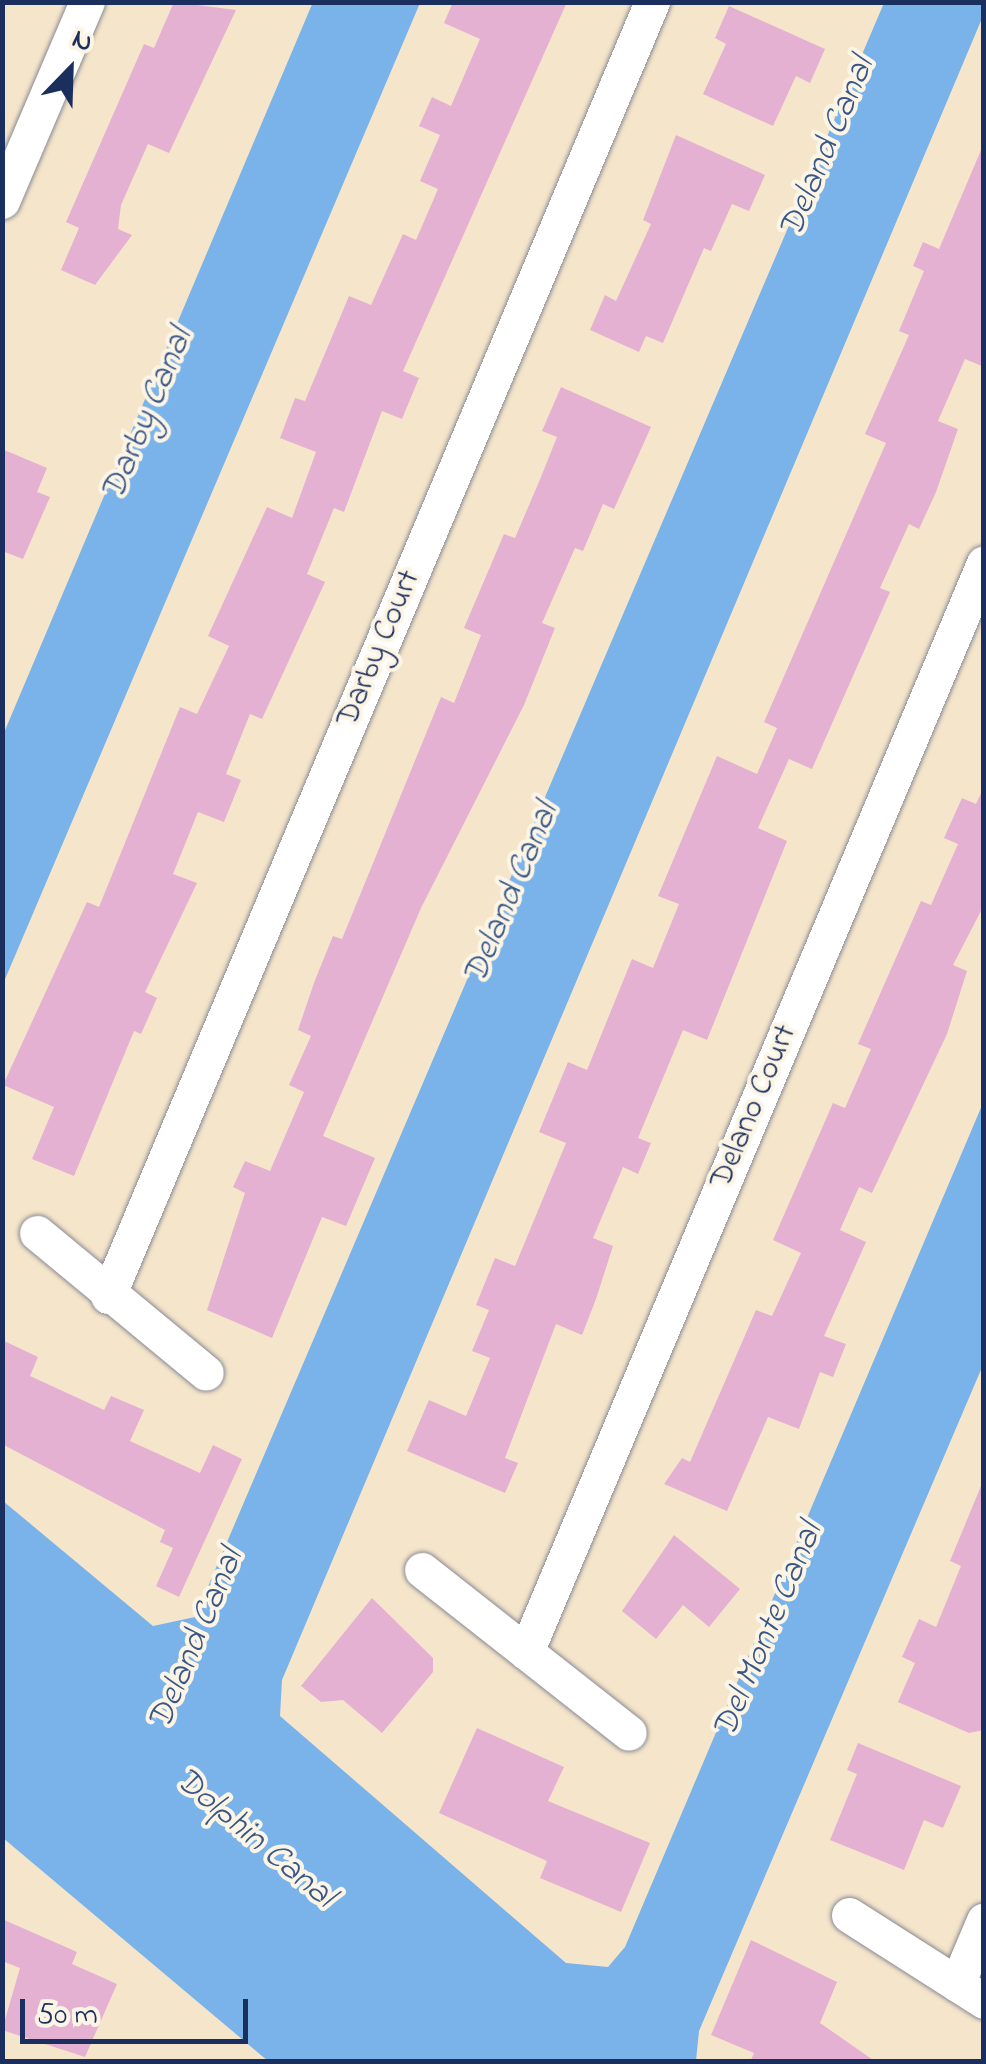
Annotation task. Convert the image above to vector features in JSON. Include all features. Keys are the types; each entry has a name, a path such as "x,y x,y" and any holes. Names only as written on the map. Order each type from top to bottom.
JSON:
{"street":[{"path":"2,201 87,2"},
{"name":"Darby Court","path":"108,1296 652,2"},
{"name":"Delano Court","path":"526,1652 984,563"},
{"path":"37,1233 108,1296 206,1373"},
{"path":"422,1570 629,1733"},
{"path":"849,1916 970,1992 984,1920"}],"water":[{"name":"Darby Canal","path":"313,2 420,3 3,984 3,735"},
{"path":"884,3 983,3 983,16 282,1680 280,1716 566,1963 608,1967 625,1947 983,1103 983,1365 699,2031 696,2061 268,2061 3,1838 3,1501 153,1626 195,1617"}],"building":[{"path":"174,2 236,10 169,153 148,144 121,205 118,229 132,235 95,285 61,270 79,228 66,222 144,44 154,48"},
{"path":"453,2 567,2 403,371 419,378 402,419 382,411 344,512 334,508 307,574 325,582 262,719 250,714 226,774 241,780 224,822 198,812 173,874 197,883 145,992 157,998 141,1034 134,1031 74,1176 32,1159 54,1107 3,1085 87,902 99,907 180,707 197,714 229,646 208,636 267,507 292,518 316,452 280,438 295,398 305,401 349,296 371,305 403,234 416,240 438,189 420,181 440,135 419,126 432,97 451,106 480,39 444,23"},
{"path":"729,6 825,49 810,83 796,76 773,126 703,94 726,44 715,38"},
{"path":"676,135 765,175 749,211 732,204 711,251 704,248 663,343 646,336 639,352 590,330 605,295 616,301 651,224 643,220"},
{"path":"984,143 984,367 965,359 938,421 958,429 936,492 919,529 909,524 880,588 890,592 812,769 789,759 758,828 787,841 707,1040 683,1030 638,1138 651,1143 638,1174 623,1167 593,1238 613,1246 596,1299 582,1335 556,1324 505,1458 518,1463 505,1493 407,1451 429,1400 466,1416 490,1358 472,1351 489,1310 476,1305 495,1258 515,1266 566,1143 539,1132 568,1062 587,1070 632,959 653,968 679,904 658,896 717,756 757,774 777,728 764,722 886,443 865,434 909,335 899,331 924,271 913,266 923,242 939,249"},
{"path":"561,387 651,427 614,509 603,504 583,551 575,548 542,623 555,628 524,705 421,908 323,1136 375,1158 346,1226 322,1217 272,1338 207,1310 245,1193 233,1187 245,1161 270,1171 304,1092 289,1085 311,1036 298,1030 315,980 333,936 342,939 441,697 454,703 481,635 464,628 504,534 515,538 541,477 557,437 542,431"},
{"path":"2,449 47,468 37,492 50,497 23,559 2,551"},
{"path":"984,787 984,905 953,965 967,971 947,1034 872,1193 859,1187 840,1230 866,1242 824,1336 846,1344 833,1377 820,1372 799,1429 768,1417 727,1511 664,1484 682,1458 690,1462 756,1310 772,1316 801,1253 773,1240 833,1103 845,1108 871,1049 858,1044 921,901 931,905 958,844 944,838 962,798 976,804"},
{"path":"2,1340 38,1357 30,1376 104,1410 111,1396 144,1410 130,1441 200,1473 213,1445 242,1459 179,1597 156,1586 173,1548 160,1542 165,1530 2,1444"},
{"path":"983,1481 984,1730 969,1733 898,1702 915,1663 902,1657 919,1619 936,1627 961,1566 950,1561"},
{"path":"674,1535 740,1589 709,1627 683,1605 656,1639 622,1611"},
{"path":"372,1598 433,1658 433,1672 382,1733 343,1700 321,1702 301,1686"},
{"path":"477,1728 564,1767 548,1801 650,1843 621,1912 540,1878 547,1861 439,1813"},
{"path":"858,1743 961,1786 943,1828 924,1820 904,1870 830,1840 857,1774 847,1770"},
{"path":"2,1919 77,1952 72,1964 117,1984 85,2057 2,2030 20,1968 2,1961"},
{"path":"751,1940 837,1982 820,2023 876,2062 750,2062 754,2053 711,2035"}],"water label":[{"name":"Deland Canal","path":"828,148"},
{"name":"Deland Canal","path":"512,894"},
{"name":"Del Monte Canal","path":"769,1631"},
{"name":"Deland Canal","path":"197,1640"},
{"name":"Dolphin Canal","path":"254,1839"}]}
